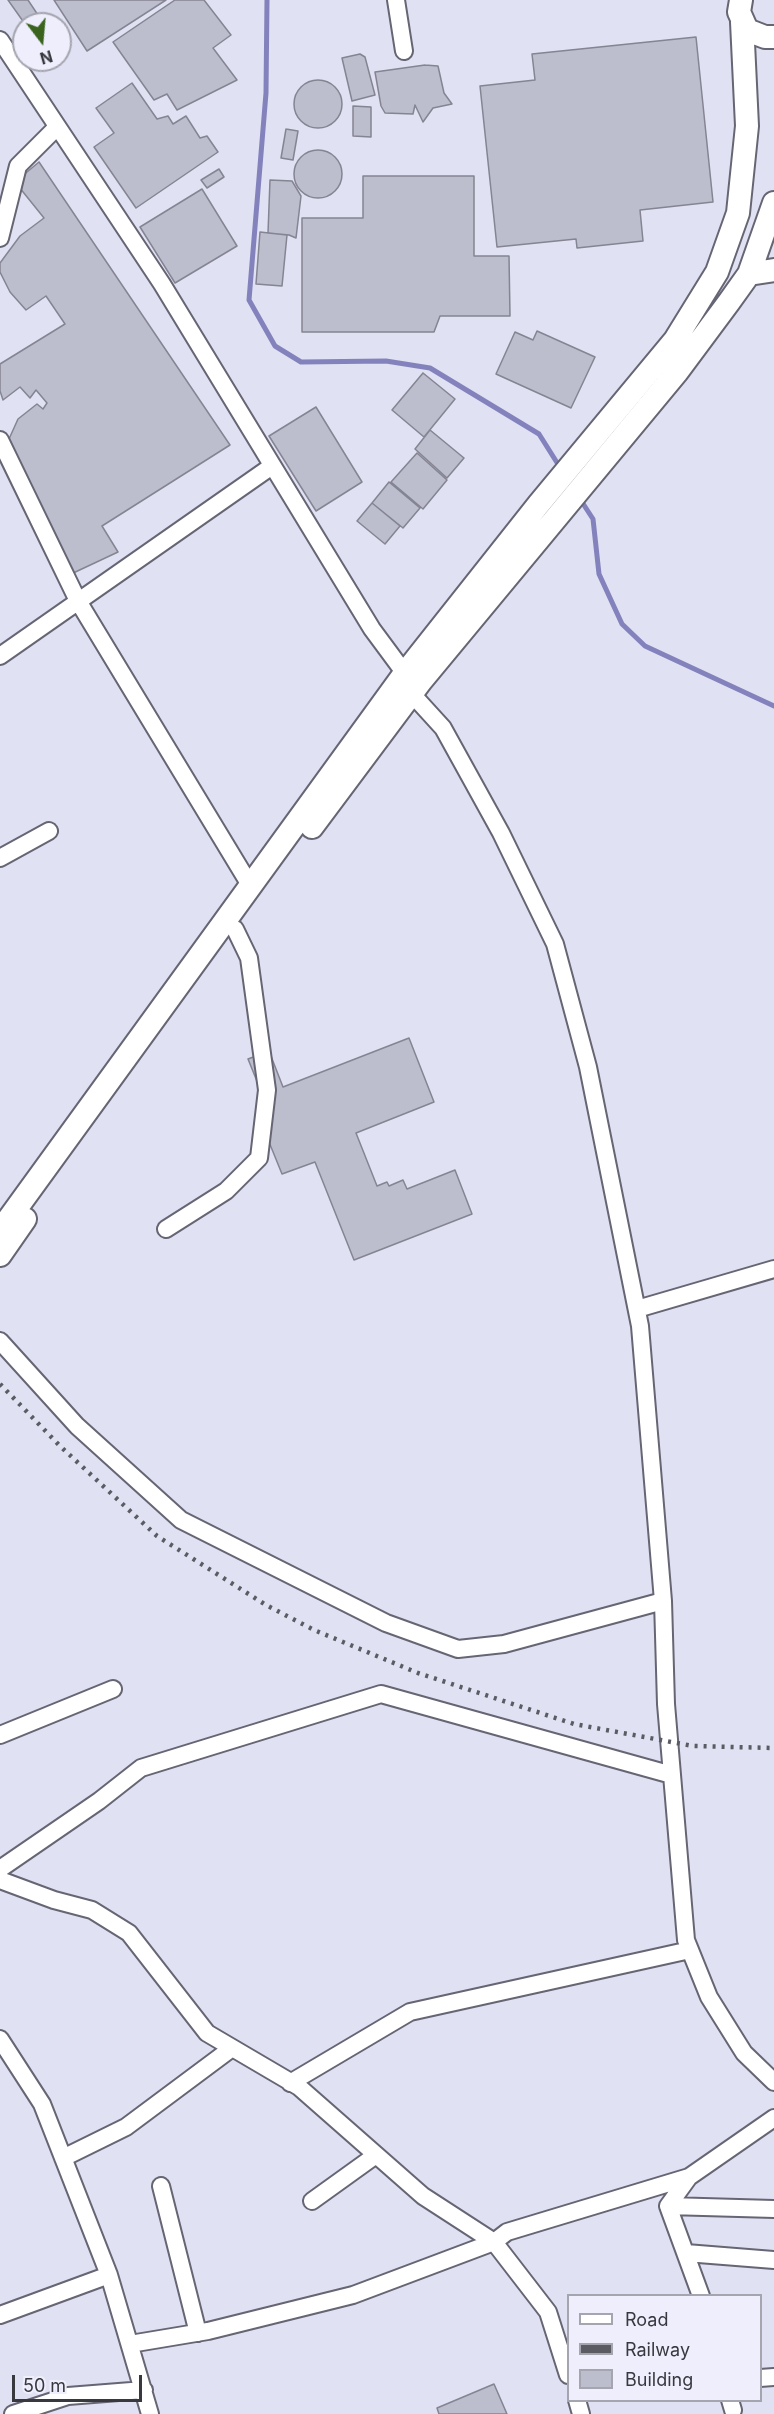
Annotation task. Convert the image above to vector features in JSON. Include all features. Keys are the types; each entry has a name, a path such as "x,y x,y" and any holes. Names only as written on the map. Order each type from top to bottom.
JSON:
{"main road":[{"path":"740,6 755,35 774,37"},
{"path":"0,1231 250,885 408,683 546,512 596,434 675,340 717,272 738,213 747,126 740,6"},
{"path":"546,512 615,447 677,372 749,274 774,202"},
{"path":"749,274 774,270"},
{"path":"0,1255 132,1065 235,929 408,683"}],"street":[{"path":"396,0 404,51"},
{"path":"0,40 162,284 372,629 408,683 443,728 501,833 555,944 590,1078 637,1309 663,1601 666,1704 686,1940 709,1997 744,2053 774,2082"},
{"path":"0,238 18,165 57,127"},
{"path":"0,440 78,601 250,885"},
{"path":"0,656 272,466"},
{"path":"0,858 49,831"},
{"path":"166,1229 226,1191 259,1158 267,1090 249,958 235,929"},
{"path":"637,1309 774,1269"},
{"path":"0,1341 76,1426 181,1520 386,1623 458,1649 504,1644 663,1601"},
{"path":"0,1735 113,1689"},
{"path":"0,1869 141,1768 381,1694 672,1775"},
{"path":"0,1880 54,1900 92,1910 129,1933 207,2033 290,2083 423,2196 494,2242 548,2312 567,2372"},
{"path":"290,2083 410,2012 690,1950"},
{"path":"0,2039 42,2104 110,2275 150,2414"},
{"path":"63,2158 126,2127 232,2048"},
{"path":"130,2344 198,2333 353,2295 494,2242 507,2232 689,2177 774,2118"},
{"path":"312,2201 376,2155"},
{"path":"668,2206 689,2177"},
{"path":"161,2186 198,2333"},
{"path":"668,2206 774,2210"},
{"path":"668,2206 701,2294"},
{"path":"686,2253 774,2260"},
{"path":"0,2315 110,2275"},
{"path":"13,2414 68,2396 144,2390"}],"building":[{"path":"8,0 28,0 36,12 16,12"},
{"path":"54,0 166,0 87,51 72,28 72,12 62,12"},
{"path":"175,0 204,0 231,35 213,48 237,80 177,110 167,94 154,100 113,42"},
{"path":"696,37 713,202 640,210 643,241 577,248 576,239 497,247 480,86 535,80 532,54"},
{"path":"360,54 365,57 375,95 352,101 342,58"},
{"path":"425,65 438,66 444,93 452,104 433,108 423,122 415,105 413,114 385,113 381,106 375,72"},
{"path":"318,80 335,87 342,104 335,121 318,128 301,121 294,104 301,87"},
{"path":"132,83 157,119 168,116 173,124 186,116 200,138 207,136 218,152 136,208 94,147 114,133 96,108"},
{"path":"353,106 371,107 371,137 353,136"},
{"path":"286,129 298,131 293,160 281,158"},
{"path":"318,150 335,157 342,174 335,191 318,198 301,191 294,174 301,157"},
{"path":"39,162 230,445 102,526 118,552 69,575 9,439 18,419 37,404 43,409 47,403 36,390 30,398 20,387 3,400 0,391 0,364 65,324 46,296 26,310 10,292 0,272 0,263 20,236 44,218 15,182"},
{"path":"219,169 224,177 207,188 201,180"},
{"path":"363,176 474,176 474,256 509,256 510,316 440,316 434,332 302,332 302,218 363,218"},
{"path":"270,180 292,181 301,196 296,238 268,233"},
{"path":"202,189 237,246 175,283 140,227"},
{"path":"260,232 287,235 282,286 256,284"},
{"path":"537,331 595,357 571,408 496,374 515,332 533,340"},
{"path":"423,373 455,399 424,437 392,410"},
{"path":"316,407 362,482 316,511 269,436"},
{"path":"430,430 464,458 447,478 415,449"},
{"path":"417,453 447,480 423,509 391,482"},
{"path":"389,482 420,508 403,528 372,503"},
{"path":"372,503 400,526 385,544 357,521"},
{"path":"409,1038 434,1102 356,1133 377,1186 387,1182 389,1186 403,1180 407,1189 455,1170 472,1214 354,1260 315,1162 282,1174 256,1110 267,1106 248,1059 269,1051 283,1087"},
{"path":"494,2384 507,2414 439,2414 437,2408"}],"waterway":[{"path":"267,0 266,93 249,300 275,346 301,362 386,361 430,368 539,434 561,469"},
{"path":"580,499 593,519 599,574 622,624 645,646 774,706"}],"railway":[{"path":"0,1384 60,1446 157,1536 266,1605 314,1630 418,1673 574,1724 693,1746 774,1748"}]}
